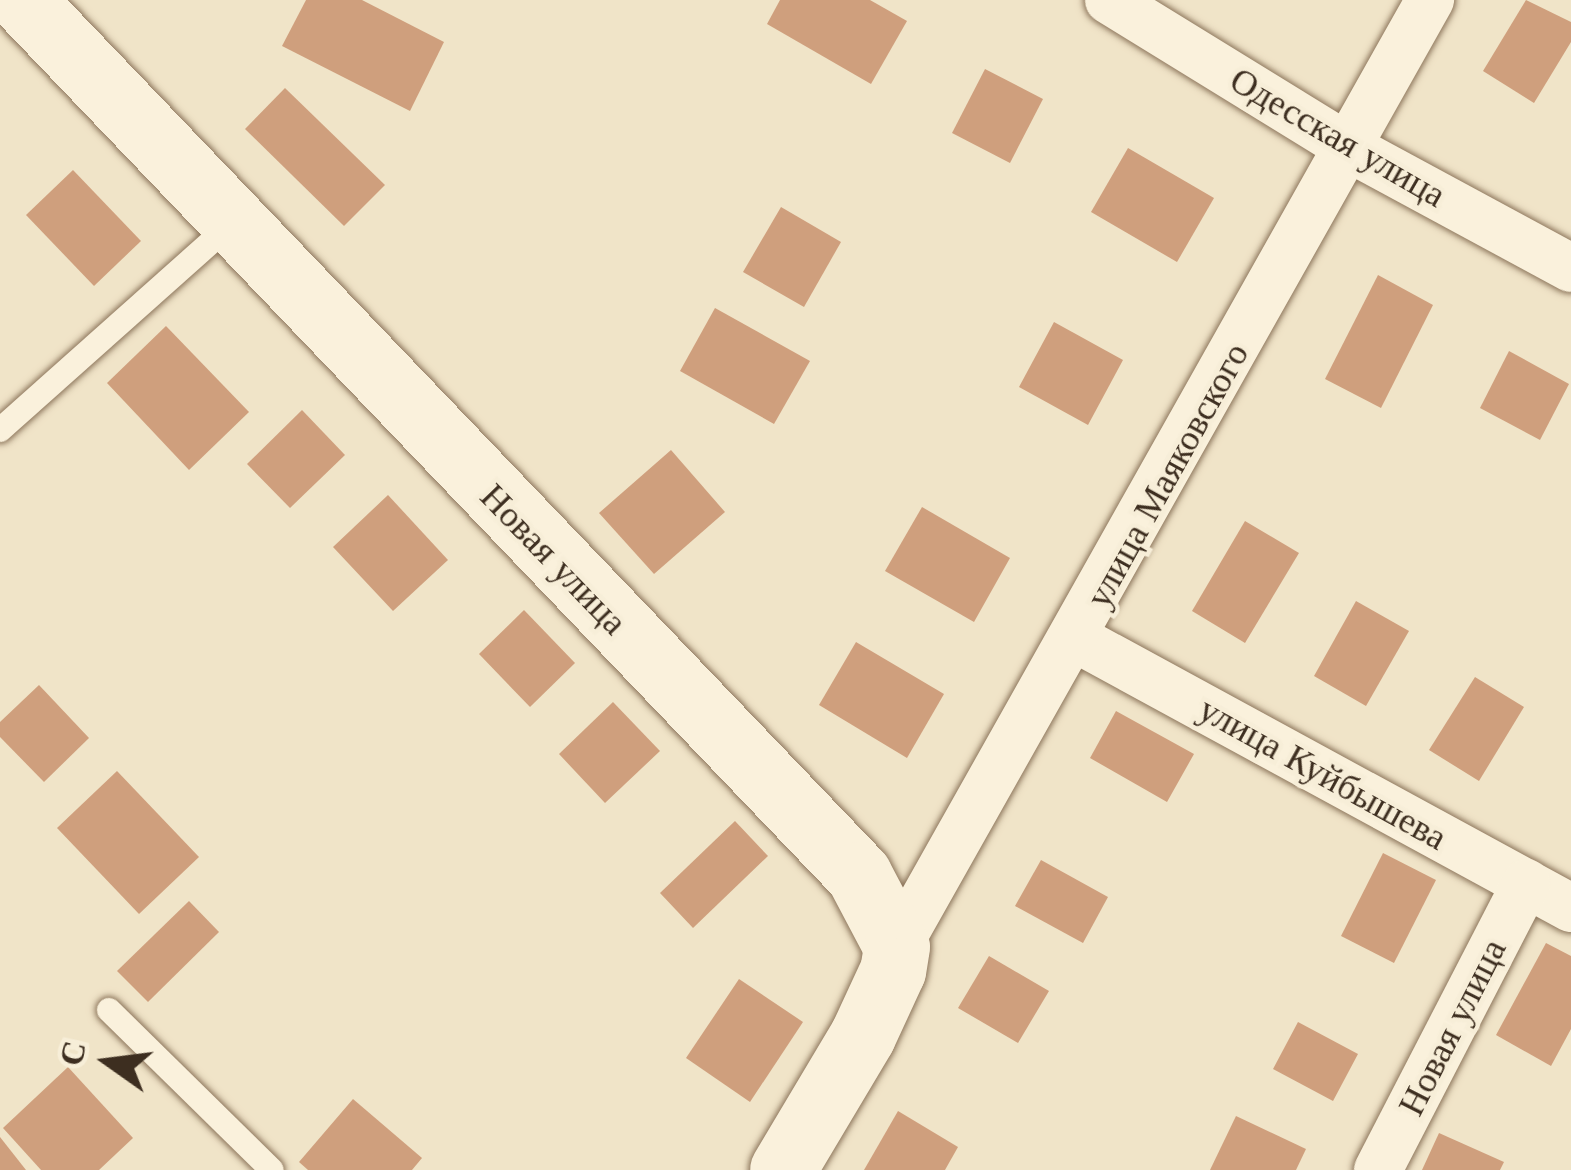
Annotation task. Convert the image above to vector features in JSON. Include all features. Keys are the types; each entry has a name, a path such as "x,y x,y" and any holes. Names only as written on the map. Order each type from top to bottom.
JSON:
{"main road":[{"name":"Новая улица","path":"22,0 231,224 859,875 897,947"},
{"path":"784,1170 863,1036 897,947"}],"street":[{"name":"Одесская улица","path":"1109,0 1351,149 1571,268"},
{"name":"улица Маяковского","path":"897,947 1351,149 1430,0"},
{"name":"улица Куйбышева","path":"1075,638 1571,908"},
{"name":"Новая улица","path":"1378,1170 1526,884"}],"lane":[{"path":"0,430 231,224"},
{"path":"110,1010 272,1170"}],"building":[{"path":"306,0 362,0 444,42 410,111 282,46"},
{"path":"780,0 870,0 907,21 871,84 767,24"},
{"path":"1526,0 1571,22 1571,42 1534,103 1483,71"},
{"path":"985,69 1043,99 1010,163 952,133"},
{"path":"285,88 385,185 344,226 245,129"},
{"path":"1128,148 1214,198 1177,262 1091,212"},
{"path":"73,170 141,241 94,286 26,215"},
{"path":"781,207 841,242 804,307 743,272"},
{"path":"1378,275 1433,305 1381,408 1325,379"},
{"path":"715,308 810,361 774,424 680,371"},
{"path":"1054,322 1123,360 1088,425 1019,387"},
{"path":"166,326 249,412 189,470 107,383"},
{"path":"1509,351 1569,384 1540,440 1480,408"},
{"path":"302,410 345,455 290,508 247,464"},
{"path":"671,450 725,512 654,574 599,513"},
{"path":"388,495 448,560 393,611 333,547"},
{"path":"922,507 1010,558 974,622 885,571"},
{"path":"1245,521 1299,553 1245,643 1192,611"},
{"path":"1356,601 1409,631 1366,706 1314,676"},
{"path":"524,610 575,663 530,707 479,654"},
{"path":"856,642 944,694 907,758 819,705"},
{"path":"1475,677 1524,707 1479,781 1429,750"},
{"path":"39,685 89,738 44,782 0,737 0,722"},
{"path":"613,702 660,751 605,803 559,754"},
{"path":"1116,711 1194,754 1167,802 1090,758"},
{"path":"117,771 199,857 139,914 57,828"},
{"path":"735,821 768,856 693,928 660,893"},
{"path":"1383,853 1436,880 1394,963 1341,936"},
{"path":"1041,860 1108,897 1083,943 1015,906"},
{"path":"189,901 219,932 148,1002 117,971"},
{"path":"1546,943 1571,956 1571,1029 1551,1066 1496,1035"},
{"path":"989,956 1049,991 1018,1043 958,1008"},
{"path":"739,979 803,1022 750,1102 686,1058"},
{"path":"1298,1022 1358,1054 1333,1101 1273,1069"},
{"path":"68,1067 133,1138 99,1170 41,1170 3,1128"},
{"path":"353,1099 422,1158 412,1170 308,1170 299,1162"},
{"path":"898,1111 958,1147 945,1170 864,1170"},
{"path":"1236,1116 1306,1149 1296,1170 1210,1170"},
{"path":"1439,1133 1504,1162 1500,1170 1422,1170"},
{"path":"0,1137 26,1170 0,1170"}]}
